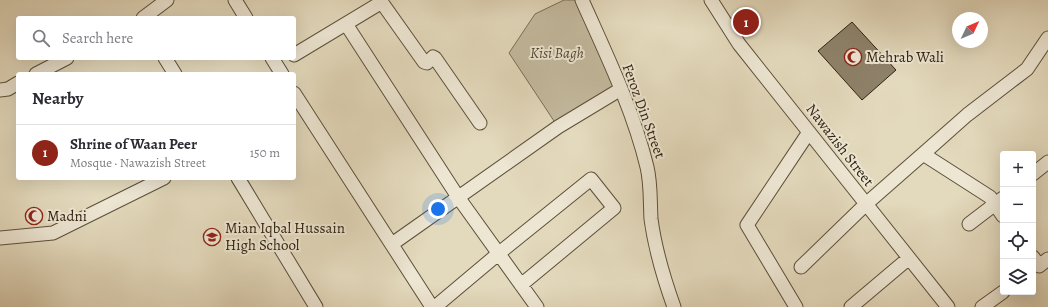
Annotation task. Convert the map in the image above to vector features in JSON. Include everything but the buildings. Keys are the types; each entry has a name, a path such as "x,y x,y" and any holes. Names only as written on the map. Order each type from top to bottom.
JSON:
{"street":[{"path":"146,16 167,0"},
{"path":"235,0 245,16"},
{"name":"Feroz Din Street","path":"582,0 621,89 648,169 652,220 656,245 674,307"},
{"name":"Nawazish Street","path":"711,0 739,44 948,307"},
{"path":"296,54 381,1 424,62 427,63 433,57 435,58 480,123"},
{"path":"346,24 458,197 537,307"},
{"path":"801,267 866,204 968,115 1027,68 1048,38"},
{"path":"40,72 63,60"},
{"path":"166,60 174,72"},
{"path":"277,66 286,60"},
{"path":"0,90 8,89 16,84"},
{"path":"392,244 558,127 621,89"},
{"path":"296,95 432,307"},
{"path":"796,307 747,225 809,132"},
{"path":"923,154 990,197 999,201 969,224"},
{"path":"1036,172 1048,162"},
{"path":"436,307 498,254 591,179 614,208 521,286"},
{"path":"0,238 53,233 160,180"},
{"path":"239,180 316,307"},
{"path":"851,307 909,258"},
{"path":"982,307 1000,294"}],"green space":[{"name":"Kisi Bagh","path":"564,0 575,0 621,89 558,127 509,53 535,14"}],"place":[{"name":"Shrine of Waan Peer","path":"746,22"},
{"name":"Mehrab Wali","path":"853,57"},
{"name":"Madni","path":"34,216"},
{"name":"Mian Iqbal Hussain High School","path":"212,237"}]}
